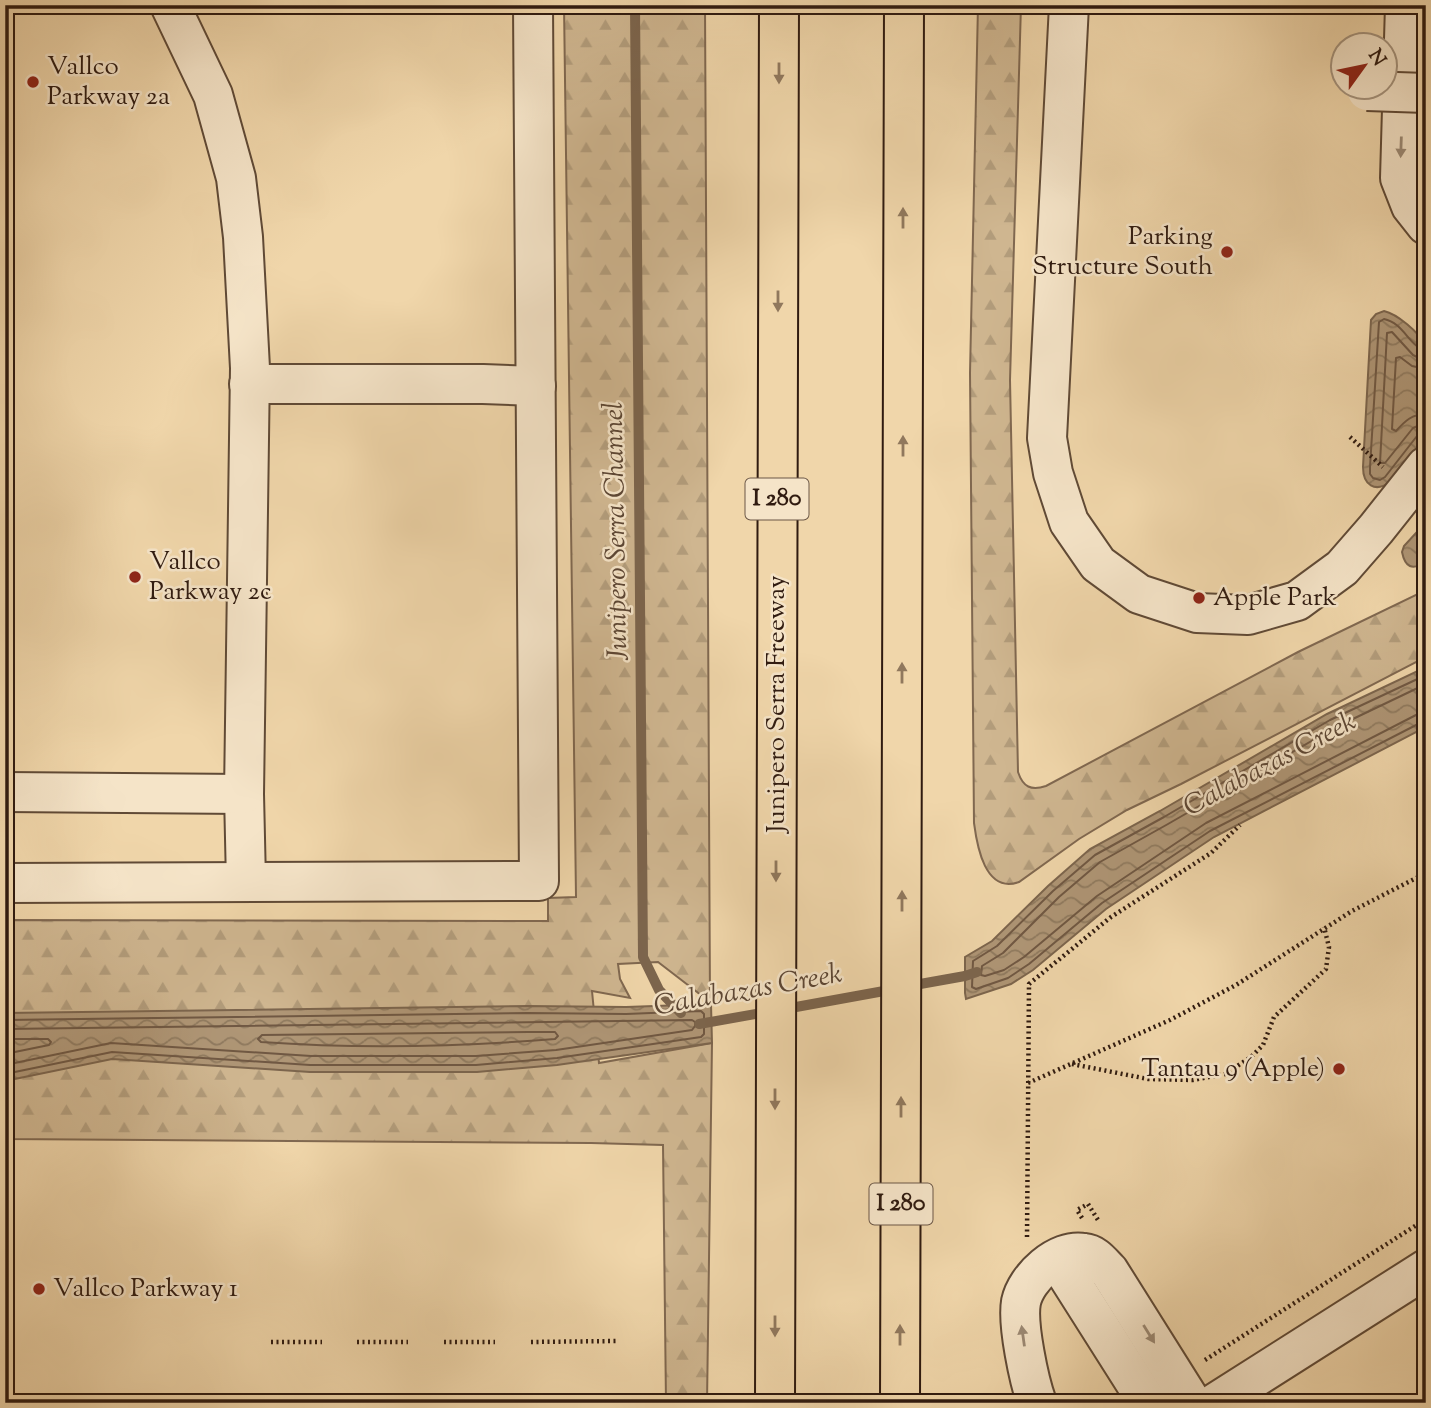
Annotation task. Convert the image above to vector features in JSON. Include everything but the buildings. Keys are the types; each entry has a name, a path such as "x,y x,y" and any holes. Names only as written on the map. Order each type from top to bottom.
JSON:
{"highway":[{"name":"Junipero Serra Freeway","path":"775,1403 779,5"},
{"name":"I 280","path":"900,1403 904,5"}],"street":[{"path":"170,5 213,95 236,178 243,236 250,384 244,794 246,882"},
{"path":"5,883 540,881 533,5"},
{"path":"1069,5 1047,438 1053,473 1069,522 1098,564 1139,594 1197,614 1248,615 1297,601 1342,568 1376,529 1407,470"},
{"path":"1400,36 1405,5"},
{"path":"1390,102 1400,178 1411,206 1426,225"},
{"path":"250,384 536,386"},
{"path":"5,792 244,794"},
{"path":"1037,1403 1027,1368 1020,1319 1021,1303 1026,1287 1044,1268 1066,1254 1083,1252 1097,1257 1109,1271 1192,1403"},
{"path":"1215,1403 1426,1269"},
{"path":"1065,1272 1148,1403"}],"path":[{"path":"1350,437 1407,470"},
{"path":"1026,1287 1029,984 1111,917 1211,853 1240,825"},
{"path":"1028,1083 1170,1020 1236,985 1324,927 1426,873"},
{"path":"1071,1064 1148,1079 1194,1080 1225,1074 1251,1057 1263,1045 1274,1017 1326,969 1329,947 1324,927"},
{"path":"1077,1210 1088,1204 1103,1227"},
{"path":"1205,1360 1426,1219"},
{"path":"271,1342 322,1342"},
{"path":"357,1342 408,1342"},
{"path":"444,1342 495,1342"},
{"path":"531,1342 618,1342"}],"green space":[{"path":"564,5 705,5 710,1002 658,962 618,964 620,979 630,998 592,991 599,1063 712,1043 707,1403 666,1403 663,1145 5,1139 5,920 548,921 548,898 576,897"},
{"path":"978,5 1021,5 1010,380 1018,772 1022,781 1032,788 1046,786 1298,652 1426,590 1426,657 1127,810 1079,839 1019,882 1007,884 998,881 985,866 974,823 970,373"}],"water":[{"path":"1384,311 1407,324 1425,345 1426,423 1424,439 1413,455 1390,482 1375,487 1365,478 1363,467 1371,320"},
{"path":"1426,522 1426,562 1413,567 1407,564 1402,552 1404,546"},
{"path":"1426,667 1426,727 1214,837 1106,909 1033,970 1011,984 966,999 965,957 992,941 1090,849 1327,714"},
{"path":"711,1004 712,1043 557,1065 477,1072 310,1072 112,1059 5,1081 5,1013"}],"waterway":[{"name":"Junipero Serra Channel","path":"635,5 643,957 659,990 681,1013"},
{"name":"Calabazas Creek","path":"909,986 977,972"},
{"name":"Calabazas Creek","path":"785,1009 895,989"},
{"name":"Calabazas Creek","path":"699,1024 767,1012"}],"place":[{"name":"Vallco Parkway 2a","path":"33,82"},
{"name":"Parking Structure South","path":"1227,252"},
{"name":"Vallco Parkway 2c","path":"135,577"},
{"name":"Apple Park","path":"1199,598"},
{"name":"Tantau 9 (Apple)","path":"1339,1069"},
{"name":"Vallco Parkway 1","path":"39,1289"}]}
